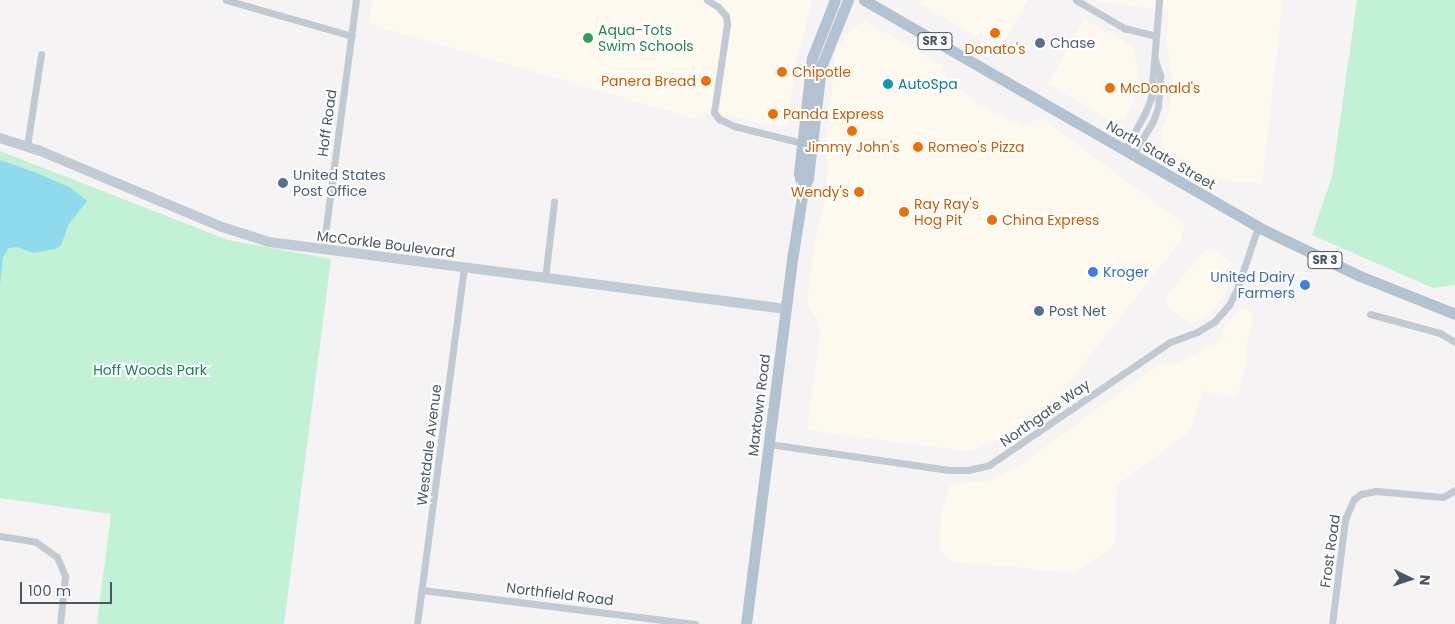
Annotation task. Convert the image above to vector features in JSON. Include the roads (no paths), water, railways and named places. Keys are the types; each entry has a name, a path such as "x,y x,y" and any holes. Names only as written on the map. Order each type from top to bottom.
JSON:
{"main road":[{"name":"Maxtown Road","path":"807,146 806,97 812,58 835,0"},
{"name":"Maxtown Road","path":"746,624 803,190 799,172 807,146 821,68 848,0"},
{"name":"North State Street","path":"864,0 1258,227 1360,276 1455,314"}],"street":[{"path":"226,0 352,36"},
{"name":"Hoff Road","path":"323,250 356,0"},
{"path":"707,0 718,7 726,16 728,24 714,112 719,119 734,126 807,146"},
{"path":"1076,0 1124,28 1155,36"},
{"path":"1128,153 1153,121 1158,106 1160,75 1153,55 1159,0"},
{"path":"27,146 41,54"},
{"name":"McCorkle Boulevard","path":"0,138 27,146 246,236 269,242 786,309"},
{"path":"545,278 554,202"},
{"name":"Northgate Way","path":"769,444 949,470 968,470 989,465 1170,342 1197,332 1223,314 1233,297 1258,227"},
{"name":"Westdale Avenue","path":"417,624 464,268"},
{"path":"1370,314 1440,333 1455,342"},
{"name":"Frost Road","path":"1332,624 1345,519 1354,499 1361,494 1376,491 1443,497 1455,490"},
{"path":"0,536 36,542 58,557 65,576 60,624"},
{"name":"Northfield Road","path":"422,590 695,624"}],"water":[{"path":"0,160 71,188 87,201 69,224 61,245 55,249 33,253 17,247 9,248 3,257 0,285"}],"place":[{"name":"Donato's","path":"995,33"},
{"name":"Aqua-Tots Swim Schools","path":"588,38"},
{"name":"Chase","path":"1040,43"},
{"name":"Chipotle","path":"782,72"},
{"name":"Panera Bread","path":"706,81"},
{"name":"AutoSpa","path":"888,84"},
{"name":"McDonald's","path":"1110,88"},
{"name":"Panda Express","path":"773,114"},
{"name":"Jimmy John's","path":"852,131"},
{"name":"Romeo's Pizza","path":"918,147"},
{"name":"United States Post Office","path":"283,183"},
{"name":"Wendy's","path":"859,192"},
{"name":"Ray Ray's Hog Pit","path":"904,212"},
{"name":"China Express","path":"992,220"},
{"name":"Kroger","path":"1093,272"},
{"name":"United Dairy Farmers","path":"1305,285"},
{"name":"Post Net","path":"1039,311"}],"park label":[{"name":"Hoff Woods Park","path":"150,370"}]}
